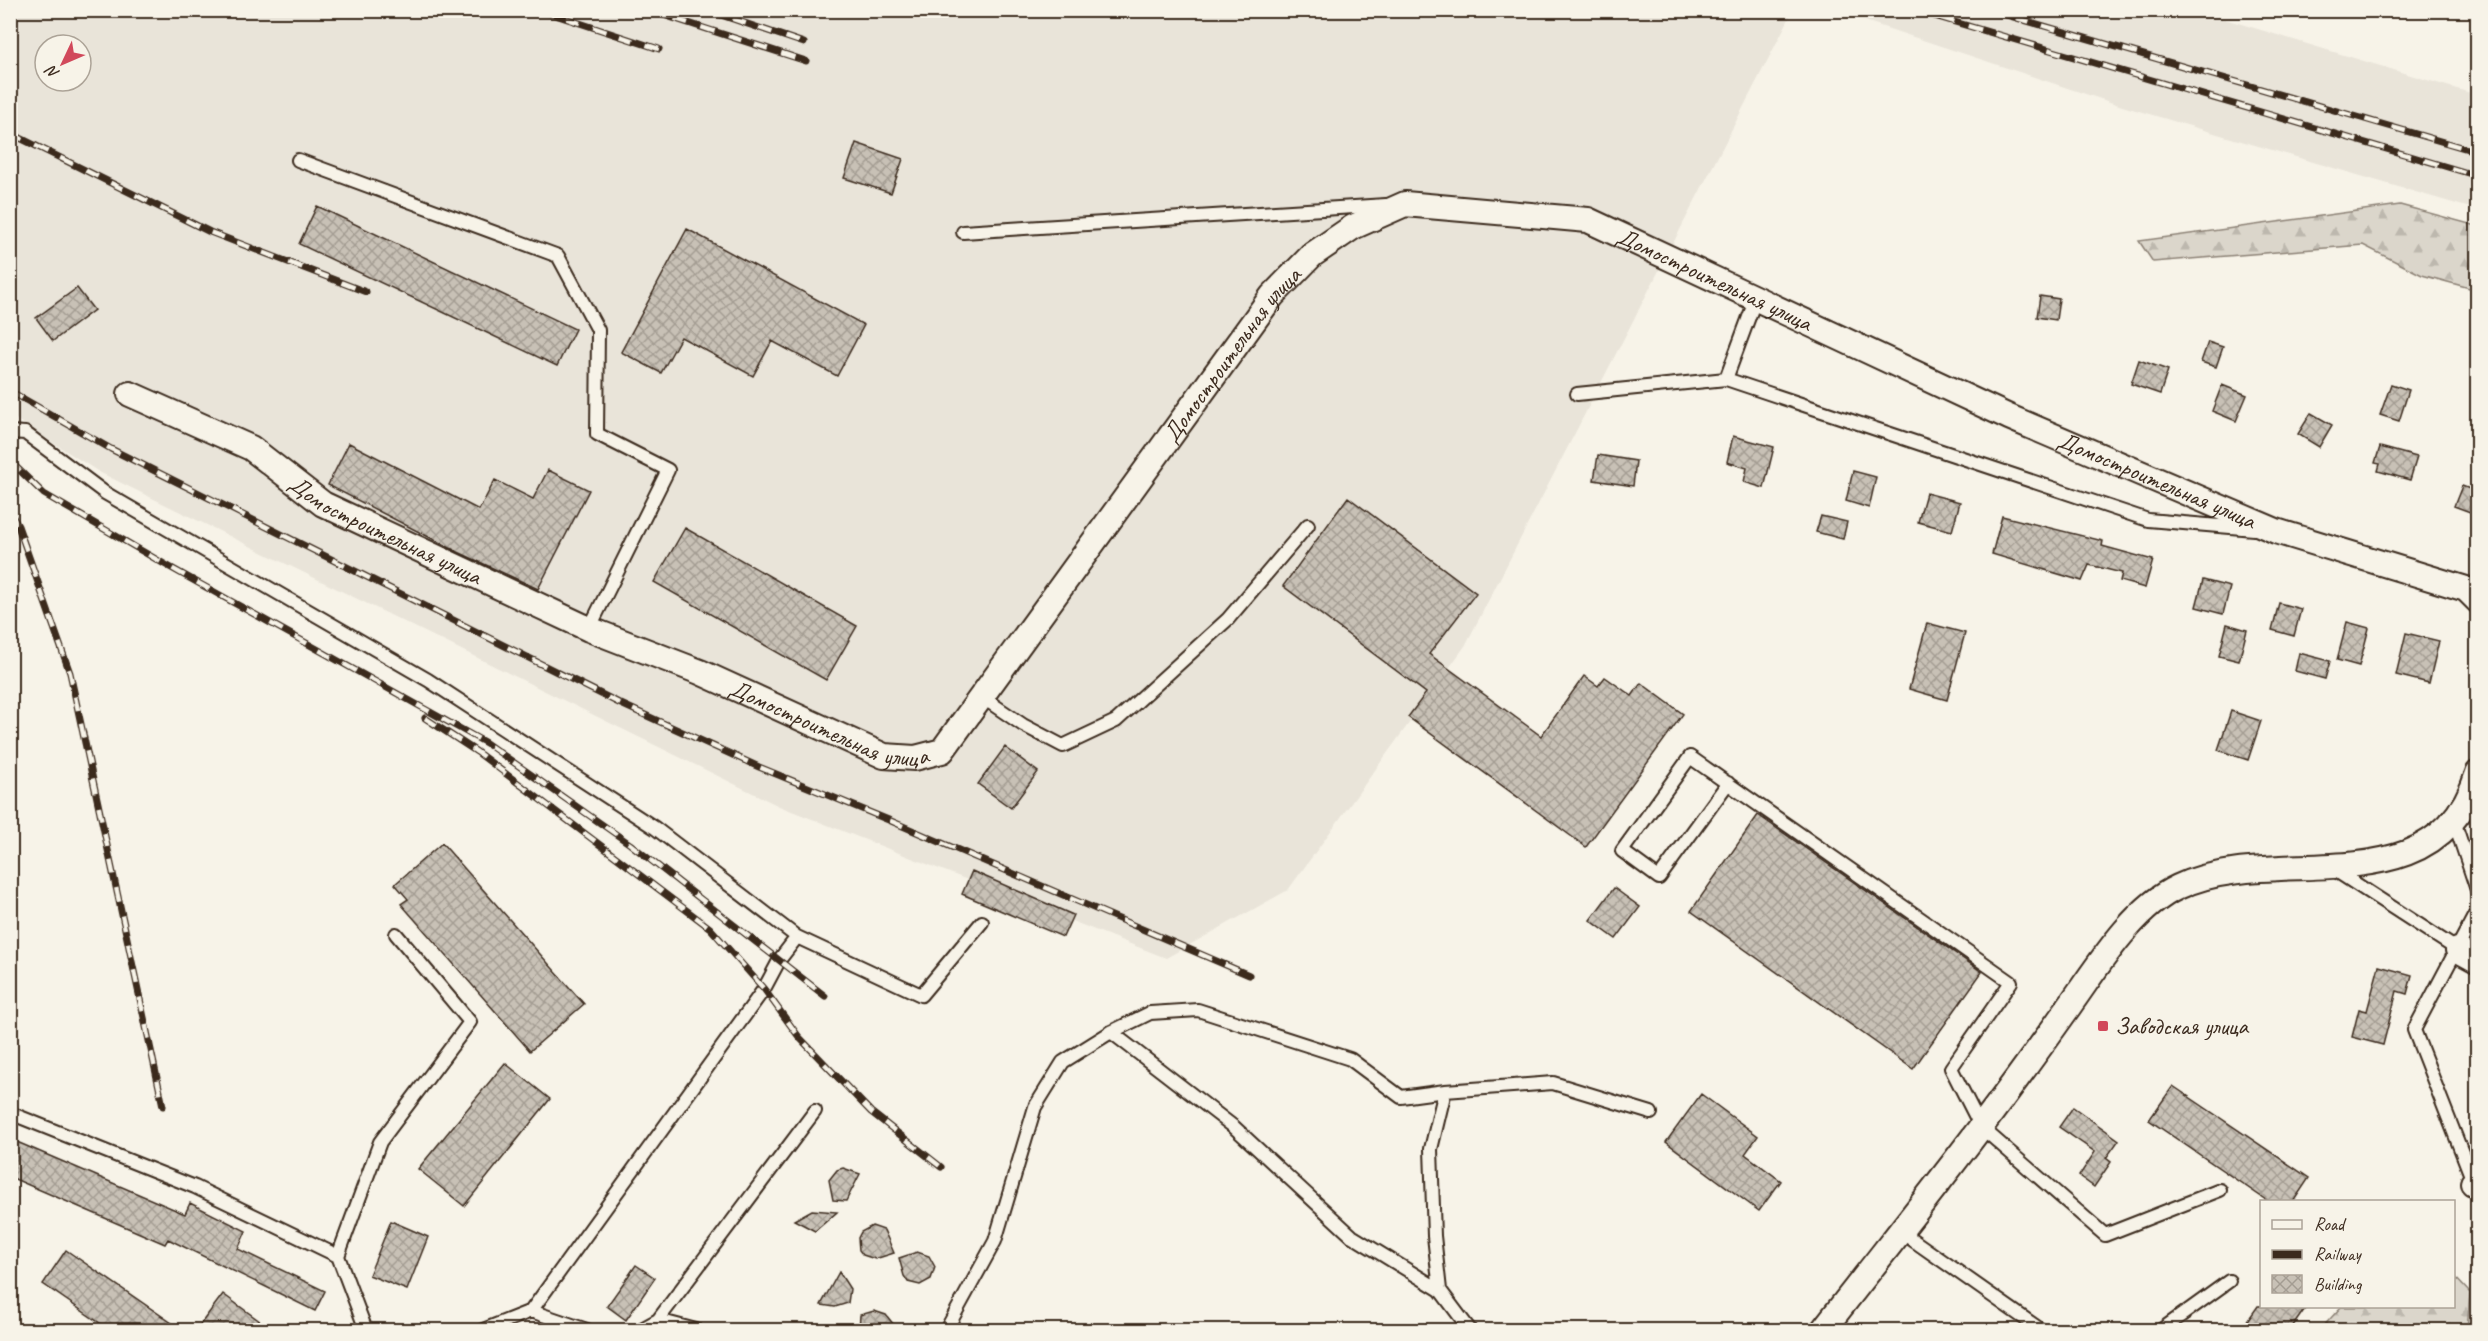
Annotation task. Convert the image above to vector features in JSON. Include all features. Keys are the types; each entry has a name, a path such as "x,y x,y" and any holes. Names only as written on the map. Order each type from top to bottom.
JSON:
{"street":[{"name":"Домостроительная улица","path":"130,394 251,448 323,504 589,629 700,672 884,756 915,758 942,751 1272,296 1312,255 1353,227 1405,204 1588,220 2009,417 2276,531 2466,589 2478,601"},
{"path":"1826,1329 1981,1127 2112,947 2145,910 2175,888 2210,874 2328,866 2394,858 2416,850 2436,839 2454,822 2464,806 2478,773"}],"lane":[{"path":"298,160 558,256 597,330 597,434 668,470 589,629"},
{"path":"963,232 1405,204"},
{"path":"1726,378 1756,298"},
{"path":"1577,394 1726,378 2148,520 2276,531"},
{"path":"10,432 26,433 105,493 428,680 655,828 797,938 921,995 982,922"},
{"path":"982,697 1023,725 1063,746 1116,721 1228,619 1308,525"},
{"path":"1728,783 1659,878 1622,851 1690,757 1728,783 2011,982 1951,1068 1981,1127 2105,1235 2220,1191"},
{"path":"2454,822 2478,893"},
{"path":"2328,866 2468,956"},
{"path":"2476,1186 2414,1030 2468,956 2478,909"},
{"path":"366,1330 338,1256 380,1142 470,1023 396,934"},
{"path":"483,1330 531,1311 764,989 780,959 797,938"},
{"path":"946,1330 995,1241 1035,1107 1063,1062 1111,1032 1150,1013 1198,1010 1350,1059 1401,1097 1445,1091 1553,1083 1651,1113"},
{"path":"1111,1032 1234,1127 1352,1236 1440,1290 1470,1330"},
{"path":"1440,1290 1434,1236 1431,1149 1445,1091"},
{"path":"640,1330 658,1320 815,1111"},
{"path":"10,1113 195,1187 338,1256"},
{"path":"1900,1231 2041,1330"},
{"path":"2161,1330 2229,1281"},
{"path":"531,1311 587,1330"},
{"path":"658,1320 696,1330"}],"shaded area":[{"path":"10,11 1793,11 1465,646 1288,890 1166,958 779,806 99,472 11,416"},
{"path":"1835,11 2198,11 2477,95 2477,210 2122,106"}],"green space":[{"path":"2400,205 2477,226 2477,290 2422,275 2363,245 2153,262 2139,241"},
{"path":"2455,1277 2470,1293 2467,1330 2320,1330 2340,1308 2455,1308"}],"building":[{"path":"856,143 903,159 891,193 844,178"},
{"path":"317,206 575,329 557,366 299,244"},
{"path":"687,229 864,325 837,376 772,341 753,376 681,337 661,373 621,352"},
{"path":"77,288 94,310 53,341 36,318"},
{"path":"2040,296 2059,299 2056,320 2037,317"},
{"path":"2208,342 2223,347 2216,367 2201,362"},
{"path":"2139,360 2168,370 2160,394 2131,384"},
{"path":"2391,384 2409,390 2399,421 2380,415"},
{"path":"2222,385 2247,395 2236,421 2212,411"},
{"path":"2311,413 2332,425 2319,447 2298,434"},
{"path":"1733,436 1774,447 1764,488 1744,482 1747,468 1727,462"},
{"path":"349,443 479,510 495,480 533,499 548,470 589,490 538,589 456,551 328,485"},
{"path":"2380,447 2417,457 2410,480 2378,471 2380,464 2375,463"},
{"path":"1598,455 1636,461 1633,486 1594,480"},
{"path":"1853,471 1876,477 1869,508 1846,501"},
{"path":"2462,486 2478,492 2478,515 2454,506"},
{"path":"1926,493 1960,502 1952,531 1918,522"},
{"path":"1348,497 1476,593 1429,654 1541,736 1584,676 1598,686 1605,677 1632,696 1641,683 1683,714 1586,847 1408,717 1426,693 1283,586"},
{"path":"1821,516 1847,522 1843,539 1816,532"},
{"path":"2002,516 2103,541 2102,546 2153,560 2145,588 2120,581 2122,573 2089,565 2082,581 1992,554"},
{"path":"685,528 857,626 826,680 654,582"},
{"path":"2203,580 2230,587 2223,614 2196,607"},
{"path":"2279,603 2301,609 2294,636 2272,630"},
{"path":"2347,622 2369,628 2359,666 2337,660"},
{"path":"1927,623 1965,633 1947,700 1909,689"},
{"path":"2227,624 2247,630 2239,661 2219,656"},
{"path":"2406,633 2439,641 2429,683 2396,675"},
{"path":"2299,653 2330,661 2325,679 2295,671"},
{"path":"2231,711 2261,721 2248,760 2218,750"},
{"path":"1005,747 1038,772 1011,808 978,784"},
{"path":"1758,815 1982,972 1913,1069 1691,911"},
{"path":"442,843 584,1004 530,1051 401,904 408,899 395,884"},
{"path":"972,871 1073,915 1063,937 962,894"},
{"path":"1614,888 1640,907 1616,939 1590,920"},
{"path":"2379,966 2412,975 2407,994 2397,991 2383,1045 2352,1037 2359,1009 2367,1011"},
{"path":"505,1063 550,1099 464,1206 418,1169"},
{"path":"2173,1086 2309,1178 2294,1200 2266,1200 2149,1120"},
{"path":"1701,1094 1758,1136 1745,1154 1781,1181 1759,1211 1666,1142"},
{"path":"2073,1107 2119,1140 2106,1158 2111,1162 2094,1187 2079,1176 2095,1152 2059,1127"},
{"path":"10,1139 185,1214 190,1203 246,1231 238,1249 325,1291 315,1311 168,1239 165,1244 10,1177"},
{"path":"843,1168 860,1174 846,1201 833,1200 829,1180 837,1170"},
{"path":"812,1210 837,1212 815,1231 794,1220"},
{"path":"391,1221 428,1237 407,1290 369,1275"},
{"path":"872,1226 884,1230 894,1253 875,1259 863,1255 859,1250 858,1238 861,1232"},
{"path":"66,1250 182,1330 110,1330 43,1284"},
{"path":"917,1252 929,1256 935,1267 931,1279 920,1285 908,1282 899,1258"},
{"path":"636,1265 655,1278 626,1320 607,1306"},
{"path":"839,1272 850,1289 848,1303 835,1307 821,1305"},
{"path":"223,1294 272,1330 196,1330"},
{"path":"2258,1306 2260,1308 2306,1308 2290,1330 2241,1330"},
{"path":"874,1311 886,1315 898,1330 859,1330 860,1315"}],"railway":[{"path":"540,10 659,49"},
{"path":"648,10 806,61"},
{"path":"706,10 804,43"},
{"path":"1914,10 2478,176"},
{"path":"1989,10 2478,152"},
{"path":"10,133 210,232 366,292"},
{"path":"10,391 111,449 621,704 759,767 891,821 1249,975"},
{"path":"10,461 44,494 166,565 486,743 630,844 825,996"},
{"path":"10,512 18,526 70,673 163,1106"},
{"path":"425,718 477,752 710,928 764,989 799,1037 871,1112 941,1167"}],"place":[{"name":"Заводская улица","path":"2103,1026"}]}
